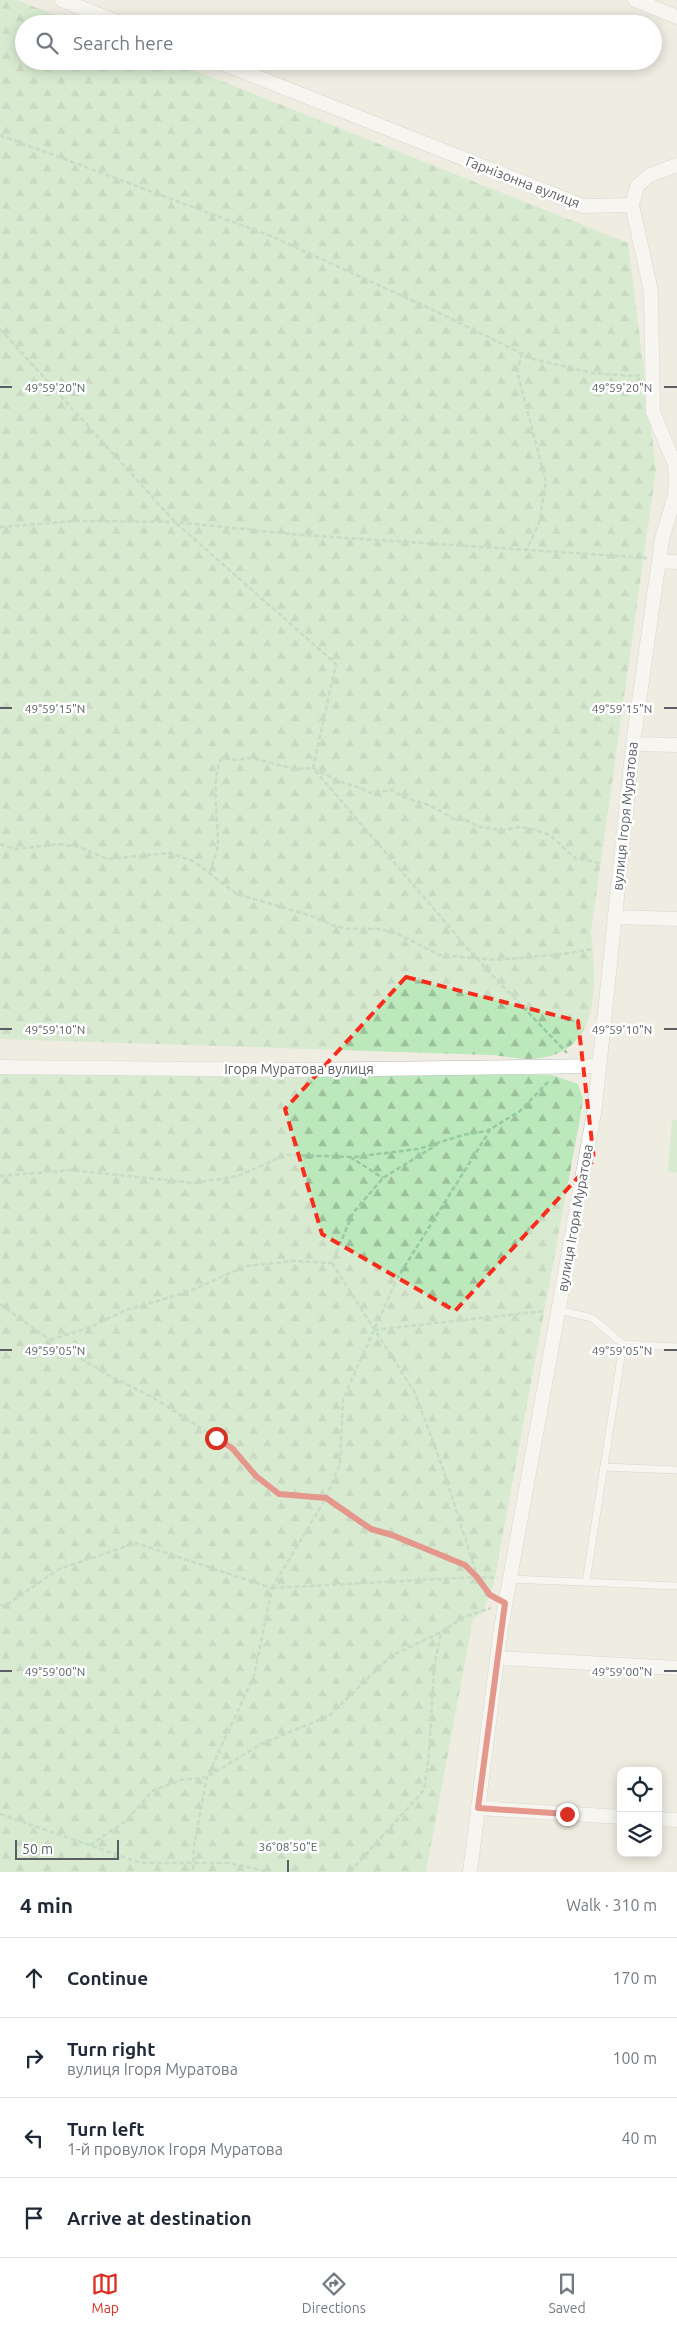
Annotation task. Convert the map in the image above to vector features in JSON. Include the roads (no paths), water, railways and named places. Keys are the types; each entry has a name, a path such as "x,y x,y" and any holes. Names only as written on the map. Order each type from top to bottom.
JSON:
{"street":[{"path":"62,0 100,15"},
{"path":"635,0 677,17"},
{"name":"Гарнізонна вулиця","path":"240,70 583,206 632,205"},
{"path":"677,166 650,175 637,186 632,205 650,291 653,412 675,465 676,480 659,561 677,562"},
{"name":"вулиця Ігоря Муратова","path":"470,1872 505,1603 595,1107 633,744 659,561"},
{"path":"633,744 677,745"},
{"path":"614,917 677,920"},
{"name":"Ігоря Муратова вулиця","path":"0,1067 297,1070 598,1066"},
{"path":"498,1658 677,1668"},
{"path":"478,1808 617,1817"},
{"path":"662,1819 677,1820"}],"lane":[{"path":"558,1310 592,1318 623,1344 677,1347"},
{"path":"586,1582 623,1344"},
{"path":"604,1467 677,1470"},
{"path":"510,1579 677,1586"}]}
